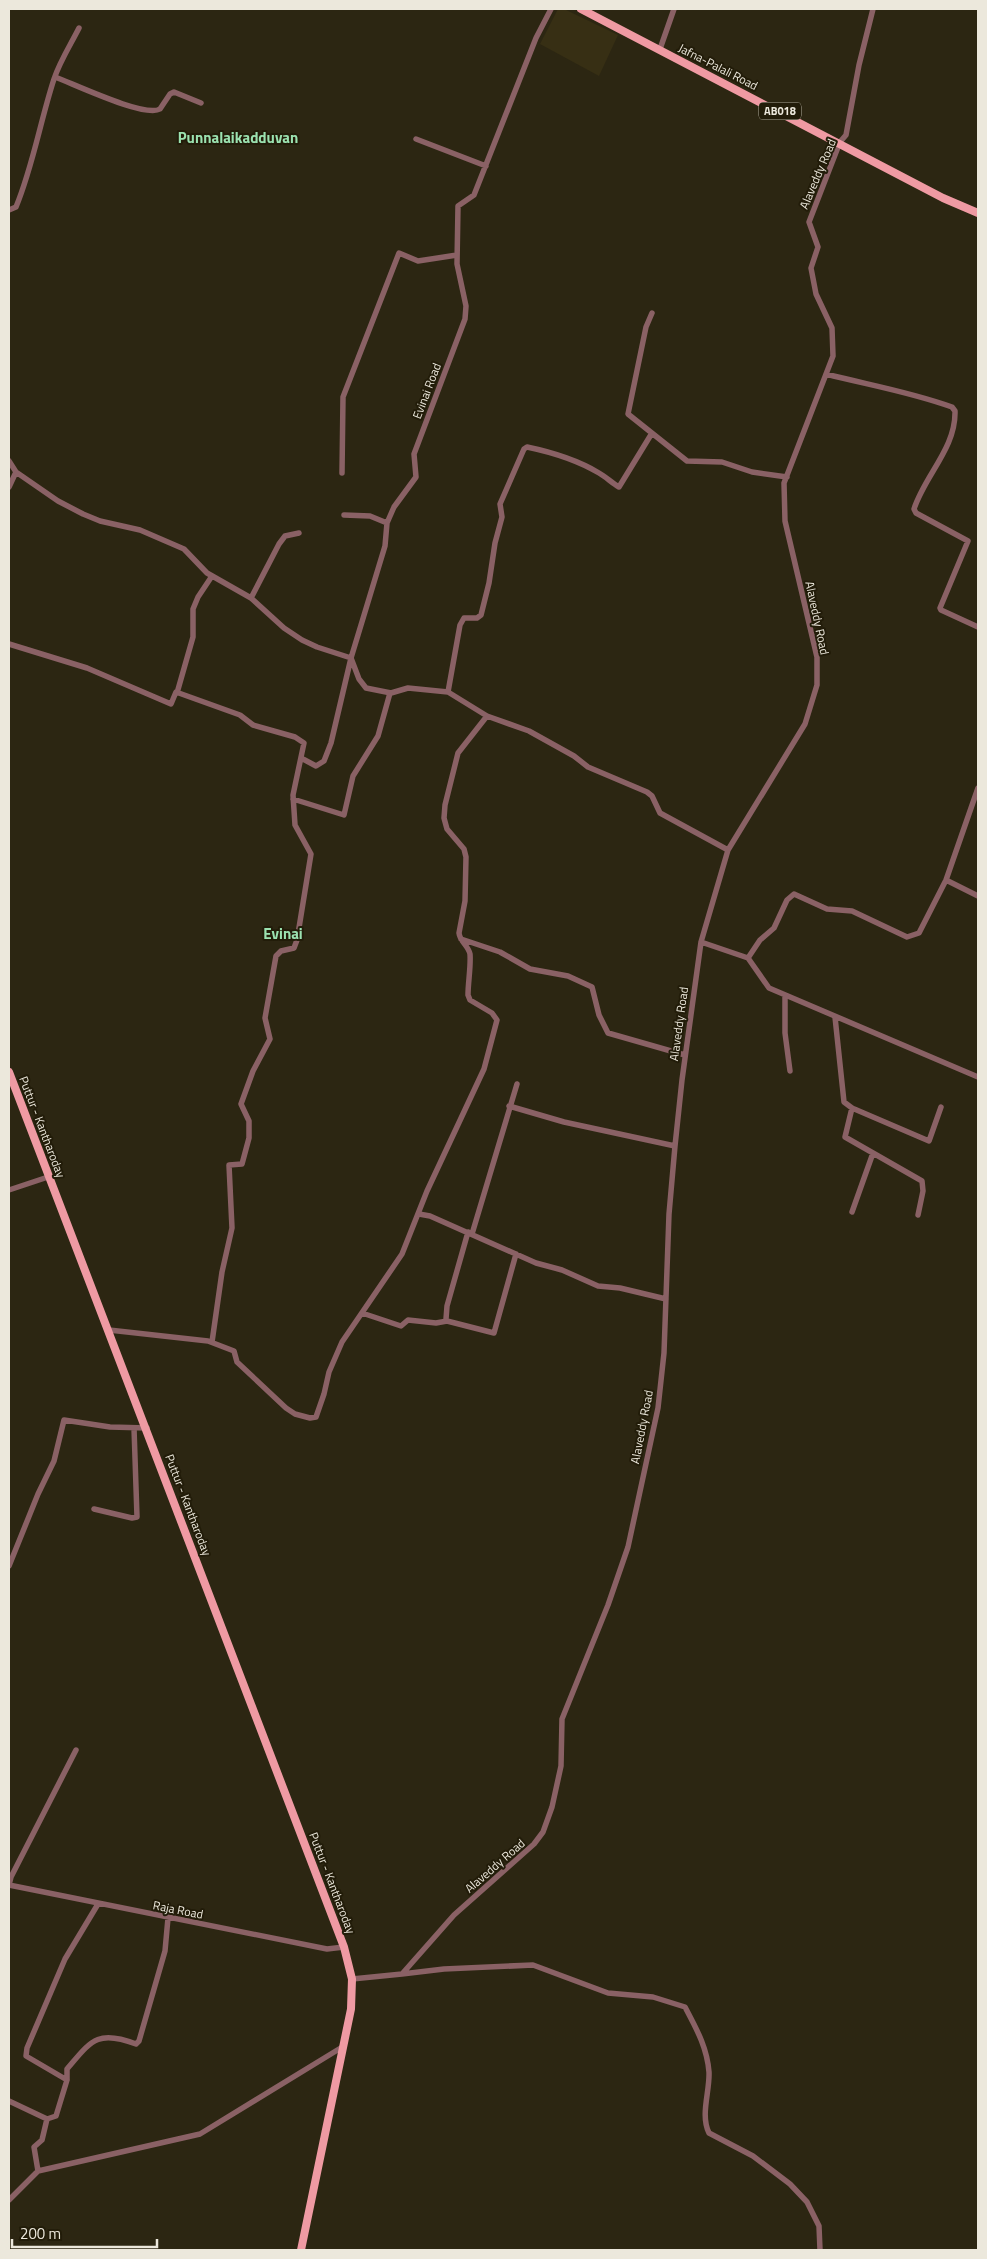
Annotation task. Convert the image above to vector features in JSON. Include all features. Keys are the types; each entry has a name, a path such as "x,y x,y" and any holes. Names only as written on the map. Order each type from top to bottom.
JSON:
{"main road":[{"name":"Jafna-Palali Road","path":"581,9 840,142 944,198 978,213"},
{"name":"Puttur - Kantharoday","path":"9,1072 48,1177 147,1428 344,1947 352,1979 351,2009 301,2250"}],"street":[{"name":"Evinai Road","path":"301,758 316,766 324,761 331,743 351,658 386,546 387,523 394,507 416,477 414,454 465,319 466,306 457,255 458,206 474,195 536,38 551,9"},
{"path":"660,49 674,9"},
{"name":"Alaveddy Road","path":"402,1974 454,1915 534,1844 543,1832 552,1806 561,1766 562,1719 608,1605 628,1547 658,1408 664,1353 669,1214 675,1146 685,1055 701,942 728,850 805,724 817,685 817,657 785,520 784,483 833,356 832,328 816,294 811,268 818,247 809,222 840,142 846,135 859,64 873,9"},
{"path":"9,210 16,207 28,176 36,139 55,77 80,28"},
{"path":"55,77 102,94 113,102 149,111 156,112 160,109 170,94 174,92 201,103"},
{"path":"416,138 486,166"},
{"path":"342,473 343,398 399,253 418,261 457,255"},
{"path":"652,313 646,327 628,414 687,461 722,462 752,472 787,477"},
{"path":"826,374 884,389 904,391 952,407 955,410 950,438 940,463 914,509 916,514 968,541 940,608 978,627"},
{"path":"448,692 460,626 464,618 477,618 481,615 502,516 500,504 524,449 527,447 532,448 573,462 600,474 619,487 652,433"},
{"path":"9,461 16,472 58,501 83,514 100,521 140,530 184,549 200,567 251,598 284,628 302,640 351,658 362,685 366,688 390,693 408,688 448,692 487,716 529,731 574,756 588,767 647,792 652,796 660,813 728,850"},
{"path":"9,487 16,472"},
{"path":"344,515 370,516 387,523"},
{"path":"251,598 279,544 285,536 299,533"},
{"path":"9,644 87,668 171,704 177,693 193,638 193,609 198,597 212,576"},
{"path":"177,693 240,715 253,725 295,737 304,743 293,799 295,825 311,854 297,940 294,948 281,950 276,956 266,1018 270,1039 253,1071 241,1104 249,1121 249,1138 242,1164 229,1165 232,1228 222,1272 212,1342"},
{"path":"293,799 344,816 353,776 378,736 390,693"},
{"path":"459,938 465,901 466,857 464,849 447,829 444,818 445,805 458,753 487,716"},
{"path":"748,958 760,940 774,928 788,900 794,894 827,909 852,911 908,936 915,936 919,933 946,880 978,788"},
{"path":"946,880 978,896"},
{"path":"459,938 500,952 530,969 568,976 592,986 599,1015 608,1033 685,1055"},
{"path":"109,1330 212,1342 234,1350 237,1362 286,1408 295,1414 310,1418 316,1417 329,1372 342,1342 402,1254 427,1191 484,1069 495,1033 496,1020 492,1013 470,1000 468,994 470,954 468,947 459,938"},
{"path":"701,942 748,958 769,988 978,1077"},
{"path":"785,995 785,1033 790,1071"},
{"path":"835,1017 844,1102 852,1108 929,1141 941,1107"},
{"path":"446,1319 447,1306 517,1084"},
{"path":"510,1106 564,1122 675,1146"},
{"path":"852,1108 845,1136 922,1181 923,1191 918,1215"},
{"path":"852,1212 873,1153"},
{"path":"9,1190 48,1177"},
{"path":"419,1214 430,1216 516,1254 598,1286 666,1299"},
{"path":"362,1313 401,1326 408,1320 436,1323 447,1321 494,1333 516,1254"},
{"path":"9,1566 38,1494 54,1461 64,1420 110,1427 147,1428"},
{"path":"94,1509 132,1518 136,1516 134,1428"},
{"path":"9,1885 11,1877 76,1750"},
{"name":"Raja Road","path":"9,1885 327,1950 344,1947"},
{"path":"68,2080 26,2056 27,2048 65,1959 98,1904"},
{"path":"9,2101 47,2119 56,2116 68,2080 67,2069 90,2042 105,2037 121,2038 136,2044 139,2041 165,1951 168,1918"},
{"path":"352,1979 444,1969 533,1965 608,1993 653,1997 685,2007 701,2037 706,2054 709,2073 706,2120 709,2133 753,2156 790,2184 807,2202 819,2226 820,2250"},
{"path":"9,2200 38,2171 200,2134 344,2046"},
{"path":"38,2171 34,2147 42,2140 47,2119"}],"shaded area":[{"path":"558,9 564,9 618,35 599,76 540,44"}],"district":[{"name":"Punnalaikadduvan","path":"238,138"},
{"name":"Evinai","path":"283,934"}]}
